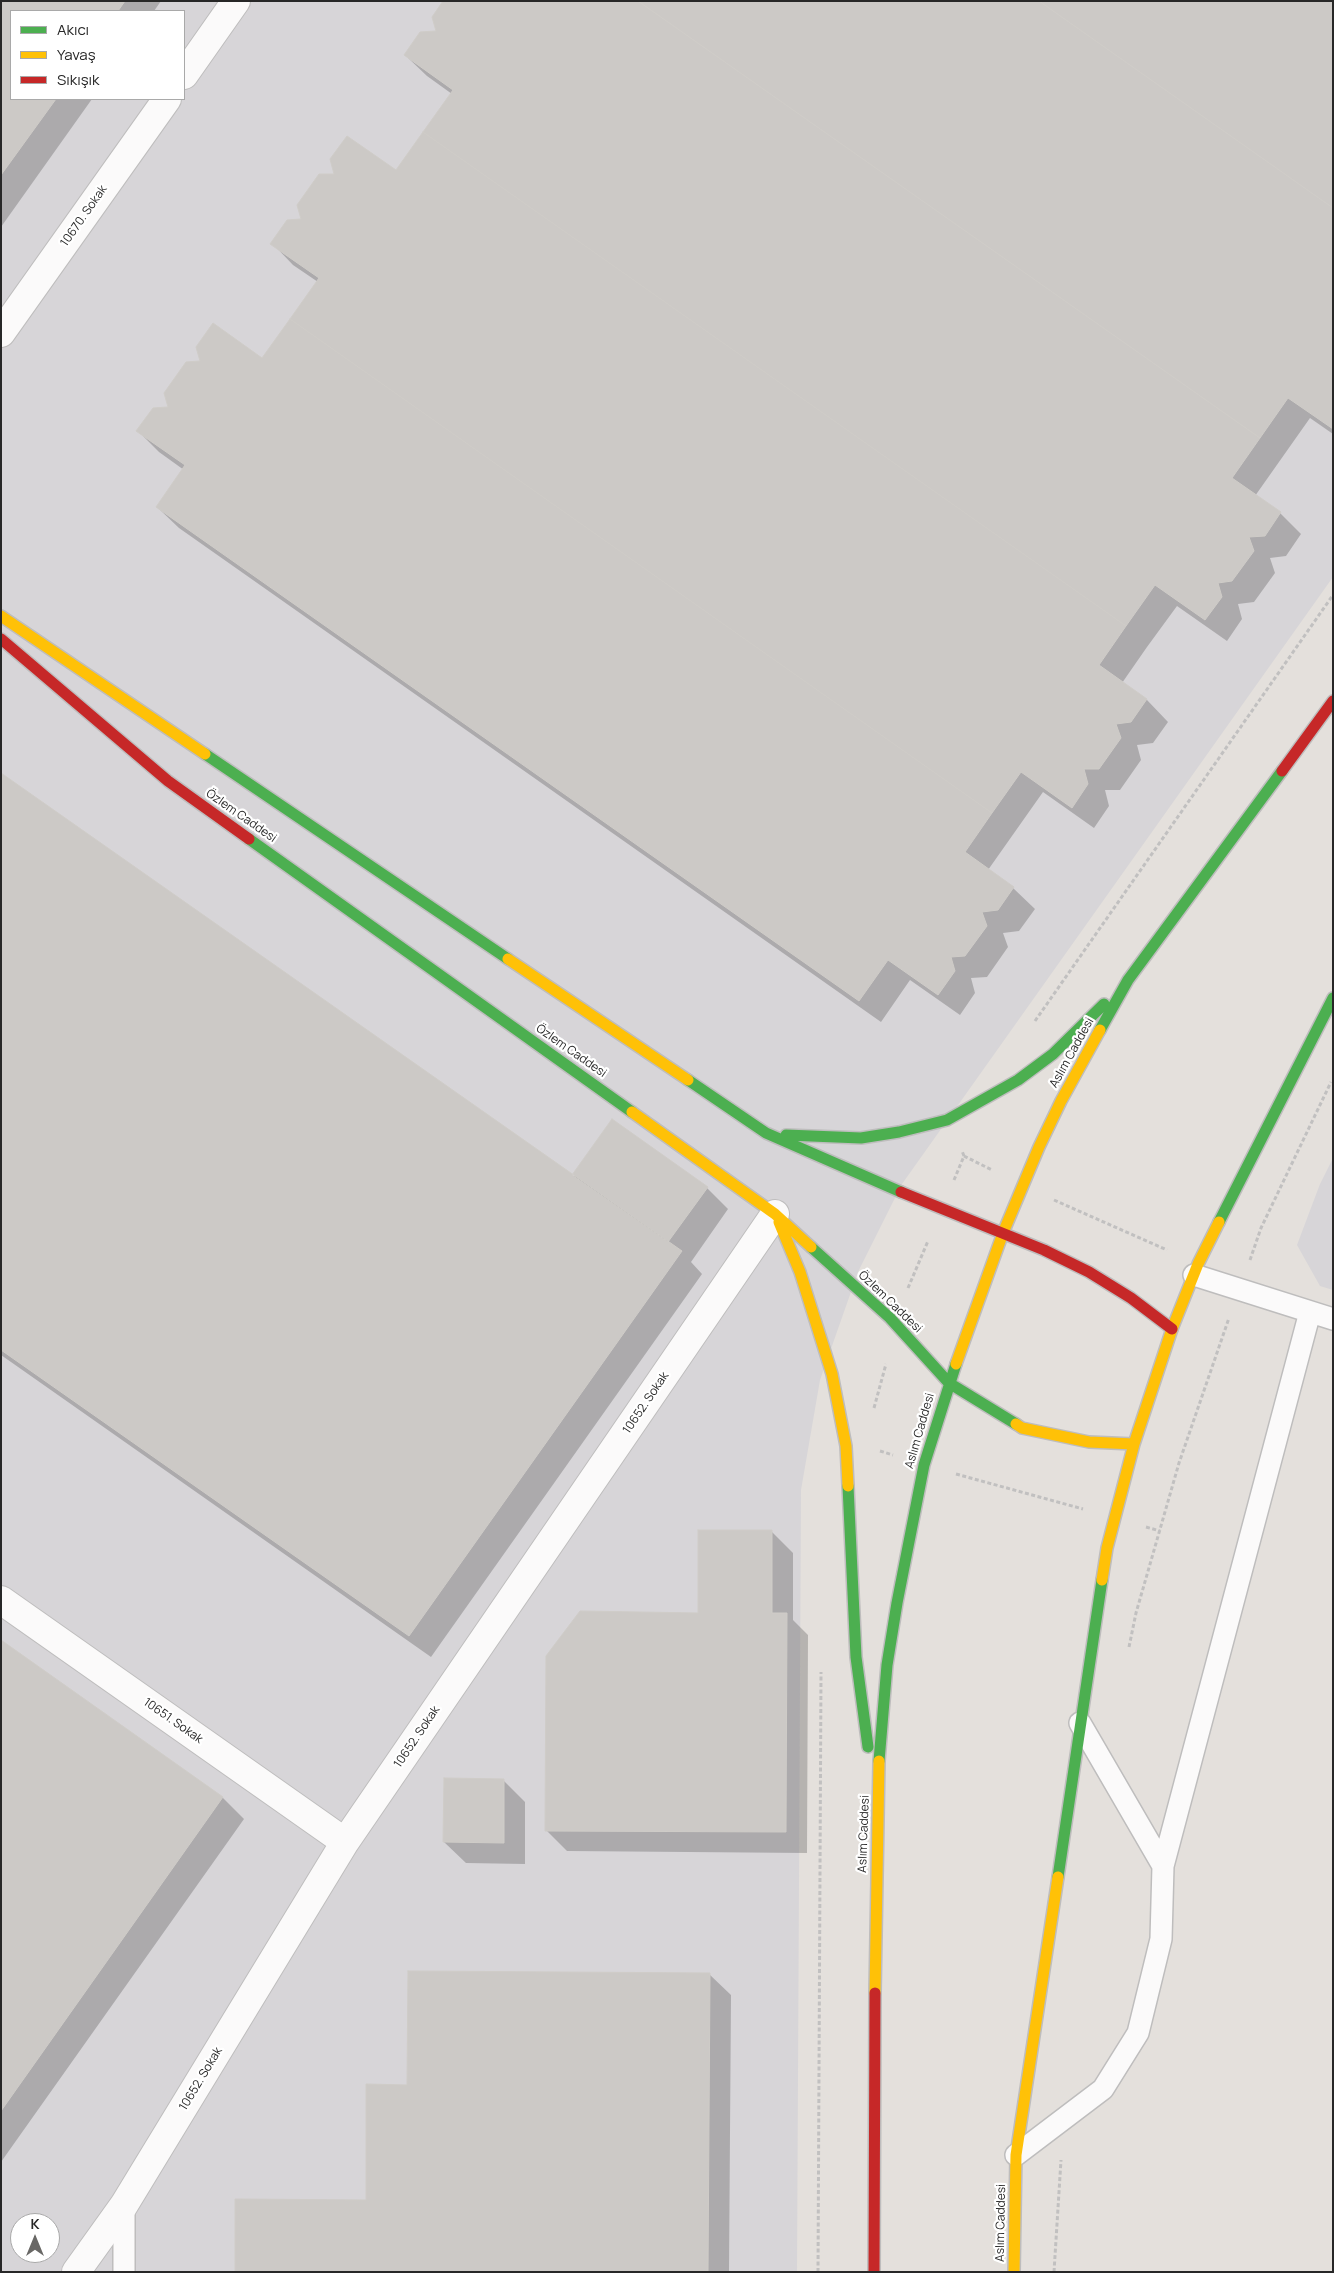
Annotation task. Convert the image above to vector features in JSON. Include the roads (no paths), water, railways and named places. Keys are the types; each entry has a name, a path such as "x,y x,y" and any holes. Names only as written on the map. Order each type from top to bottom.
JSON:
{"main road":[{"path":"1,616 766,1133 941,1210 1003,1233 1089,1272 1131,1298 1172,1329"},
{"name":"Özlem Caddesi","path":"1,639 168,781 775,1214 890,1318 948,1383 1022,1428 1089,1442 1134,1444"},
{"name":"Aslım Caddesi","path":"874,2272 875,1944 880,1736 888,1666 910,1530 924,1465 948,1383 1003,1233 1061,1101 1128,980 1333,702"},
{"path":"766,1133 819,1138 861,1138 899,1132 946,1120 1018,1080 1052,1054 1128,980"},
{"name":"Aslım Caddesi","path":"1014,2272 1016,2155 1107,1548 1134,1444 1172,1329 1196,1270 1333,998"},
{"path":"775,1214 800,1272 832,1374 846,1446 856,1657 878,1823"}],"street":[{"path":"185,74 236,1"},
{"name":"10670. Sokak","path":"1,333 166,100"},
{"name":"10652. Sokak","path":"76,2272 124,2205 345,1842 775,1214"},
{"name":"10651. Sokak","path":"1,1600 345,1842"}],"lane":[{"path":"1196,1270 1238,1290 1333,1319"},
{"path":"1016,2155 1102,2089 1138,2033 1161,1939 1163,1866 1310,1312"},
{"path":"1080,1724 1163,1866"},
{"path":"124,2205 124,2272"}]}
